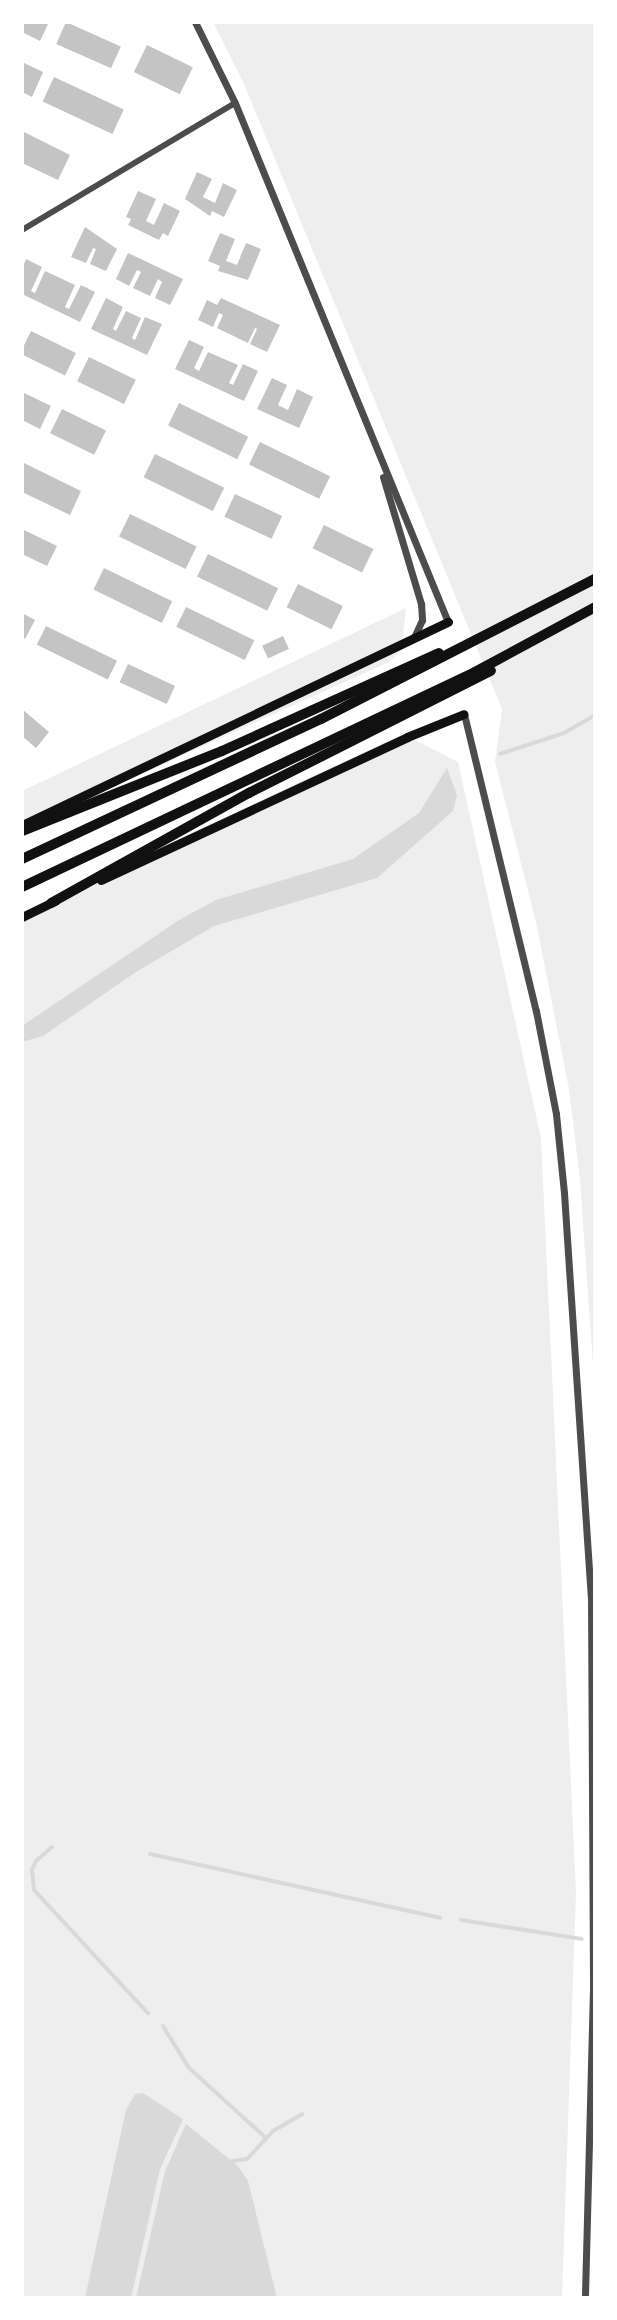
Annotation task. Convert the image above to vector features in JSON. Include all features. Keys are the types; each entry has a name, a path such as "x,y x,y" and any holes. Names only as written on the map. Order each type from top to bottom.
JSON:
{"highway":[{"path":"22,859 321,719 595,579"},
{"path":"22,887 475,672 595,607"},
{"path":"22,828 222,751 518,620"},
{"path":"51,903 249,793 468,684 545,635"}],"main road":[{"path":"22,828 448,622"},
{"path":"22,917 407,737 464,714"}],"street":[{"path":"195,22 235,103 448,622"},
{"path":"22,230 235,103"},
{"path":"370,437 421,604 422,620 414,637"},
{"path":"464,714 499,850 556,1114 593,1597 593,1989 585,2298"}],"shaded area":[{"path":"213,22 595,22 595,1393 580,1180 569,1089 536,922 495,762 502,709 244,84"},
{"path":"406,608 401,651 389,662 22,828 22,791"},
{"path":"403,734 458,762 541,1138 576,1892 562,2298 22,2298 22,912"},
{"path":"447,768 457,795 453,811 377,878 214,926 136,972 43,1036 22,1042 22,1026 179,920 216,900 353,859 419,813"},
{"path":"143,2093 183,2119 160,2169 131,2298 85,2298 126,2110 135,2094"},
{"path":"186,2124 238,2166 248,2181 277,2298 136,2298 165,2171"}],"building":[{"path":"22,22 49,22 40,41 22,32"},
{"path":"66,22 121,46 111,68 56,44"},
{"path":"147,45 193,67 180,94 134,72"},
{"path":"22,62 43,72 32,97 22,92"},
{"path":"54,77 124,110 112,134 43,101"},
{"path":"22,131 70,155 58,180 22,163"},
{"path":"197,172 212,179 203,197 215,203 223,183 237,190 224,217 212,211 210,216 185,199"},
{"path":"138,191 156,199 146,221 154,225 164,203 180,211 168,236 163,233 159,240 128,225 131,219 126,217"},
{"path":"85,227 117,249 106,271 90,264 96,249 93,248 86,263 71,257"},
{"path":"220,233 235,239 226,261 237,265 246,243 261,249 248,280 218,271 220,266 208,261"},
{"path":"128,253 183,279 170,305 155,298 162,282 158,279 150,296 133,288 141,272 137,270 129,286 116,279"},
{"path":"26,259 42,267 31,291 35,293 45,271 75,285 65,307 69,309 81,285 95,292 80,322 22,294 22,269"},
{"path":"106,298 123,307 113,329 116,331 126,311 141,318 132,338 135,340 145,317 162,324 147,355 91,329"},
{"path":"221,298 280,325 267,352 250,344 255,328 248,343 217,328 223,315 219,313 213,327 198,320 207,300 217,305"},
{"path":"31,331 76,353 65,375 22,354"},
{"path":"189,340 204,347 194,368 199,371 208,352 238,365 229,383 233,385 243,364 258,371 244,401 175,369"},
{"path":"89,357 136,380 124,404 77,381"},
{"path":"272,378 287,385 278,405 288,410 297,389 313,397 299,428 257,409"},
{"path":"22,392 51,406 40,429 22,420"},
{"path":"179,403 248,437 237,459 168,425"},
{"path":"62,409 106,430 94,455 50,433"},
{"path":"260,442 330,476 319,499 249,464"},
{"path":"155,454 224,488 213,511 144,477"},
{"path":"22,462 81,491 70,515 22,492"},
{"path":"235,494 282,516 272,539 224,517"},
{"path":"130,514 197,546 186,569 119,536"},
{"path":"324,525 373,549 362,572 313,548"},
{"path":"22,529 57,546 47,566 22,554"},
{"path":"208,554 278,588 267,611 197,576"},
{"path":"104,568 172,601 162,623 93,590"},
{"path":"298,584 343,606 332,629 287,607"},
{"path":"186,607 254,640 245,660 176,627"},
{"path":"22,613 35,620 25,639 22,637"},
{"path":"46,626 117,661 108,680 37,645"},
{"path":"283,636 289,649 268,658 262,646"},
{"path":"128,664 175,686 167,704 120,682"},
{"path":"22,709 49,732 36,748 22,736"}],"waterway":[{"path":"500,754 564,733 595,715"},
{"path":"52,1847 36,1861 32,1870 34,1890 148,2013"},
{"path":"150,1854 440,1918"},
{"path":"461,1920 582,1939"},
{"path":"163,2026 189,2068 266,2138"},
{"path":"232,2161 247,2159 273,2131 302,2114"}]}
